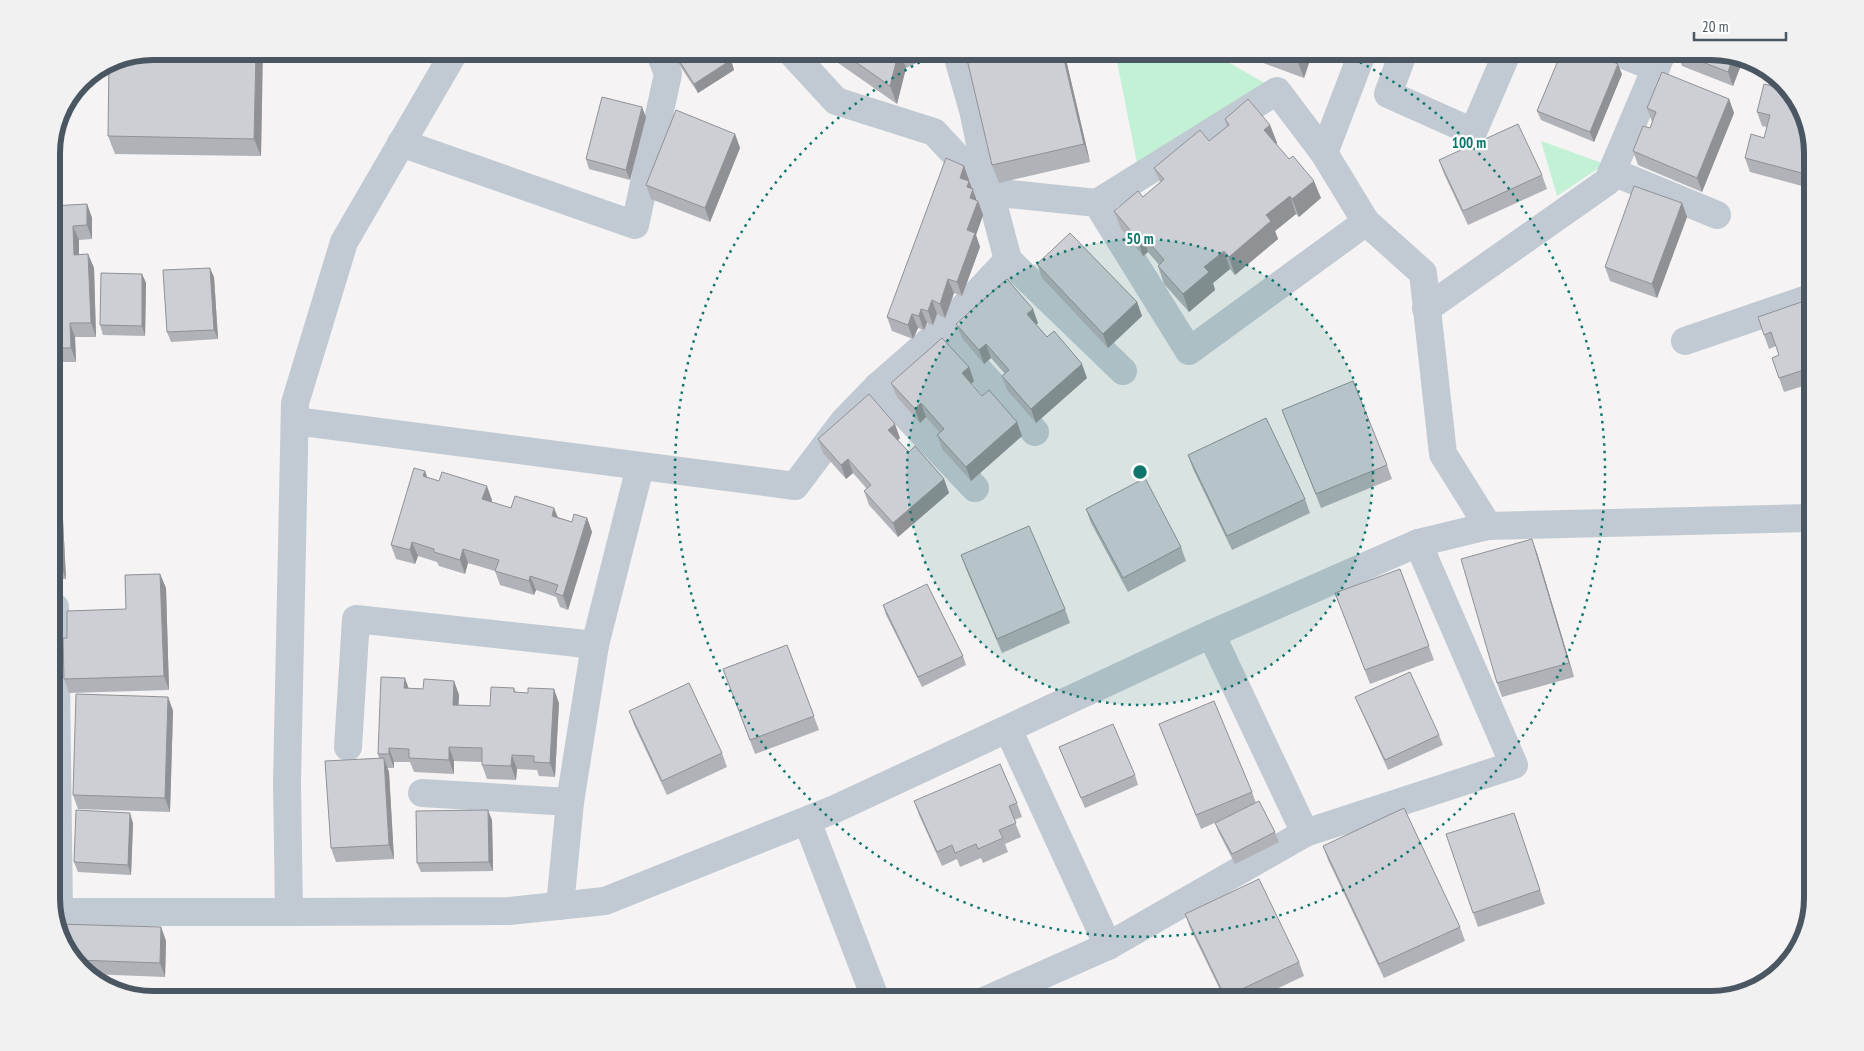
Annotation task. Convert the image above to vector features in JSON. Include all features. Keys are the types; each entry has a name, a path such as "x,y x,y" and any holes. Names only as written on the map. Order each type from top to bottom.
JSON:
{"street":[{"path":"289,912 287,783 295,403 344,242 450,60"},
{"path":"401,143 635,225 668,74 662,60"},
{"path":"798,60 836,101 934,132 990,192 1096,203 1277,91 1324,154 1366,222 1423,273 1443,454 1488,526"},
{"path":"959,60 973,110 990,192 1008,260 1123,371"},
{"path":"1324,154 1360,60"},
{"path":"1401,60 1388,94 1473,132 1504,60"},
{"path":"1426,309 1608,181 1660,60"},
{"path":"1613,172 1717,215"},
{"path":"1096,203 1189,351 1366,222"},
{"path":"295,420 795,486 844,421 878,386 942,330 1008,260"},
{"path":"1684,341 1804,300"},
{"path":"942,330 1035,432"},
{"path":"878,386 975,488"},
{"path":"560,906 570,802 595,645 640,467"},
{"path":"61,912 509,911 605,901 835,809 1211,634 1418,543 1488,526 1804,518"},
{"path":"1006,991 1108,946 1306,833 1514,764 1418,543"},
{"path":"348,747 356,619 595,645"},
{"path":"1211,634 1306,833"},
{"path":"1008,729 1108,946"},
{"path":"422,793 570,802"},
{"path":"807,821 873,991"}],"green space":[{"path":"1117,60 1225,60 1268,85 1139,173"},
{"path":"1541,141 1605,164 1557,196"}],"building":[{"path":"153,60 256,60 254,139 108,136 109,71 129,63"},
{"path":"679,60 731,60 694,84"},
{"path":"853,60 897,60 890,86"},
{"path":"967,60 1064,60 1084,144 992,165"},
{"path":"1558,60 1608,60 1618,64 1590,132 1537,111"},
{"path":"1697,60 1731,62 1728,72"},
{"path":"1662,72 1729,99 1697,178 1633,151 1643,126 1650,128 1656,112 1647,108"},
{"path":"1764,84 1776,87 1788,101 1799,123 1804,147 1804,174 1745,158 1751,134 1764,138 1770,115 1757,112"},
{"path":"602,97 642,107 626,170 586,159"},
{"path":"1248,99 1270,125 1264,130 1289,159 1293,156 1314,181 1292,199 1290,196 1266,215 1271,221 1229,257 1224,251 1204,267 1209,272 1183,294 1158,266 1164,260 1142,234 1137,238 1114,211 1138,191 1143,197 1164,179 1154,168 1200,130 1209,141 1229,125 1225,119"},
{"path":"676,110 735,134 705,208 646,185"},
{"path":"1518,124 1542,175 1463,211 1439,160"},
{"path":"946,158 964,166 960,178 969,181 967,187 973,189 970,198 978,201 967,230 975,233 957,282 948,279 940,304 932,300 928,311 921,309 919,316 912,314 908,325 887,317"},
{"path":"1634,186 1682,203 1652,284 1605,267"},
{"path":"87,204 87,225 73,226 74,255 88,254 91,323 70,323 71,348 60,348 60,206"},
{"path":"1070,233 1137,302 1103,334 1037,264"},
{"path":"210,268 214,330 167,332 163,270"},
{"path":"101,273 142,274 142,326 100,325"},
{"path":"1007,279 1033,309 1027,314 1047,337 1054,331 1082,364 1031,409 1002,376 1009,370 986,344 979,350 956,324"},
{"path":"1804,301 1804,370 1779,378 1772,358 1779,355 1771,332 1764,335 1758,317"},
{"path":"942,338 969,367 962,373 982,396 989,390 1017,422 966,467 937,435 944,429 921,403 915,409 891,383"},
{"path":"1353,381 1387,465 1316,494 1282,410"},
{"path":"869,394 895,424 888,430 909,452 915,446 944,479 893,523 864,491 871,485 848,459 841,465 818,439"},
{"path":"1266,418 1305,499 1227,536 1188,455"},
{"path":"414,468 425,471 423,476 439,481 442,472 487,486 482,499 511,508 515,496 554,508 552,516 572,522 574,514 587,518 563,596 555,593 558,585 530,576 529,581 495,571 499,560 463,549 460,560 434,552 434,549 412,542 410,550 391,545"},
{"path":"1145,478 1181,547 1123,578 1086,509"},
{"path":"1029,526 1065,609 997,639 961,555"},
{"path":"60,530 62,569 60,569"},
{"path":"1532,539 1569,663 1497,683 1461,559"},
{"path":"1400,569 1429,646 1365,670 1335,593"},
{"path":"160,574 164,676 64,679 63,638 67,638 67,611 126,609 125,575"},
{"path":"927,584 963,656 918,677 883,605"},
{"path":"787,645 814,716 750,740 723,669"},
{"path":"1410,672 1439,735 1385,760 1355,697"},
{"path":"381,677 405,678 404,688 423,689 424,679 454,681 453,705 490,706 491,687 514,688 514,692 528,693 528,688 554,689 550,763 534,762 534,756 512,755 511,766 482,765 482,748 449,747 449,760 409,758 409,749 389,748 389,754 378,754"},
{"path":"689,683 722,753 662,781 629,711"},
{"path":"76,694 168,697 165,798 73,795"},
{"path":"1214,701 1252,792 1196,815 1159,724"},
{"path":"1113,724 1135,775 1081,798 1059,747"},
{"path":"384,758 389,845 331,848 325,761"},
{"path":"1000,764 1017,803 1009,806 1016,823 999,830 1003,838 978,849 976,844 955,853 952,845 937,852 914,801"},
{"path":"1259,801 1275,832 1232,854 1215,823"},
{"path":"1404,808 1460,927 1379,964 1323,846"},
{"path":"76,810 130,813 128,865 74,862"},
{"path":"488,810 489,862 417,863 416,811"},
{"path":"1514,813 1540,890 1473,913 1446,834"},
{"path":"1259,879 1299,962 1238,991 1222,991 1185,914"},
{"path":"64,924 161,927 160,963 84,960 72,944"}]}
